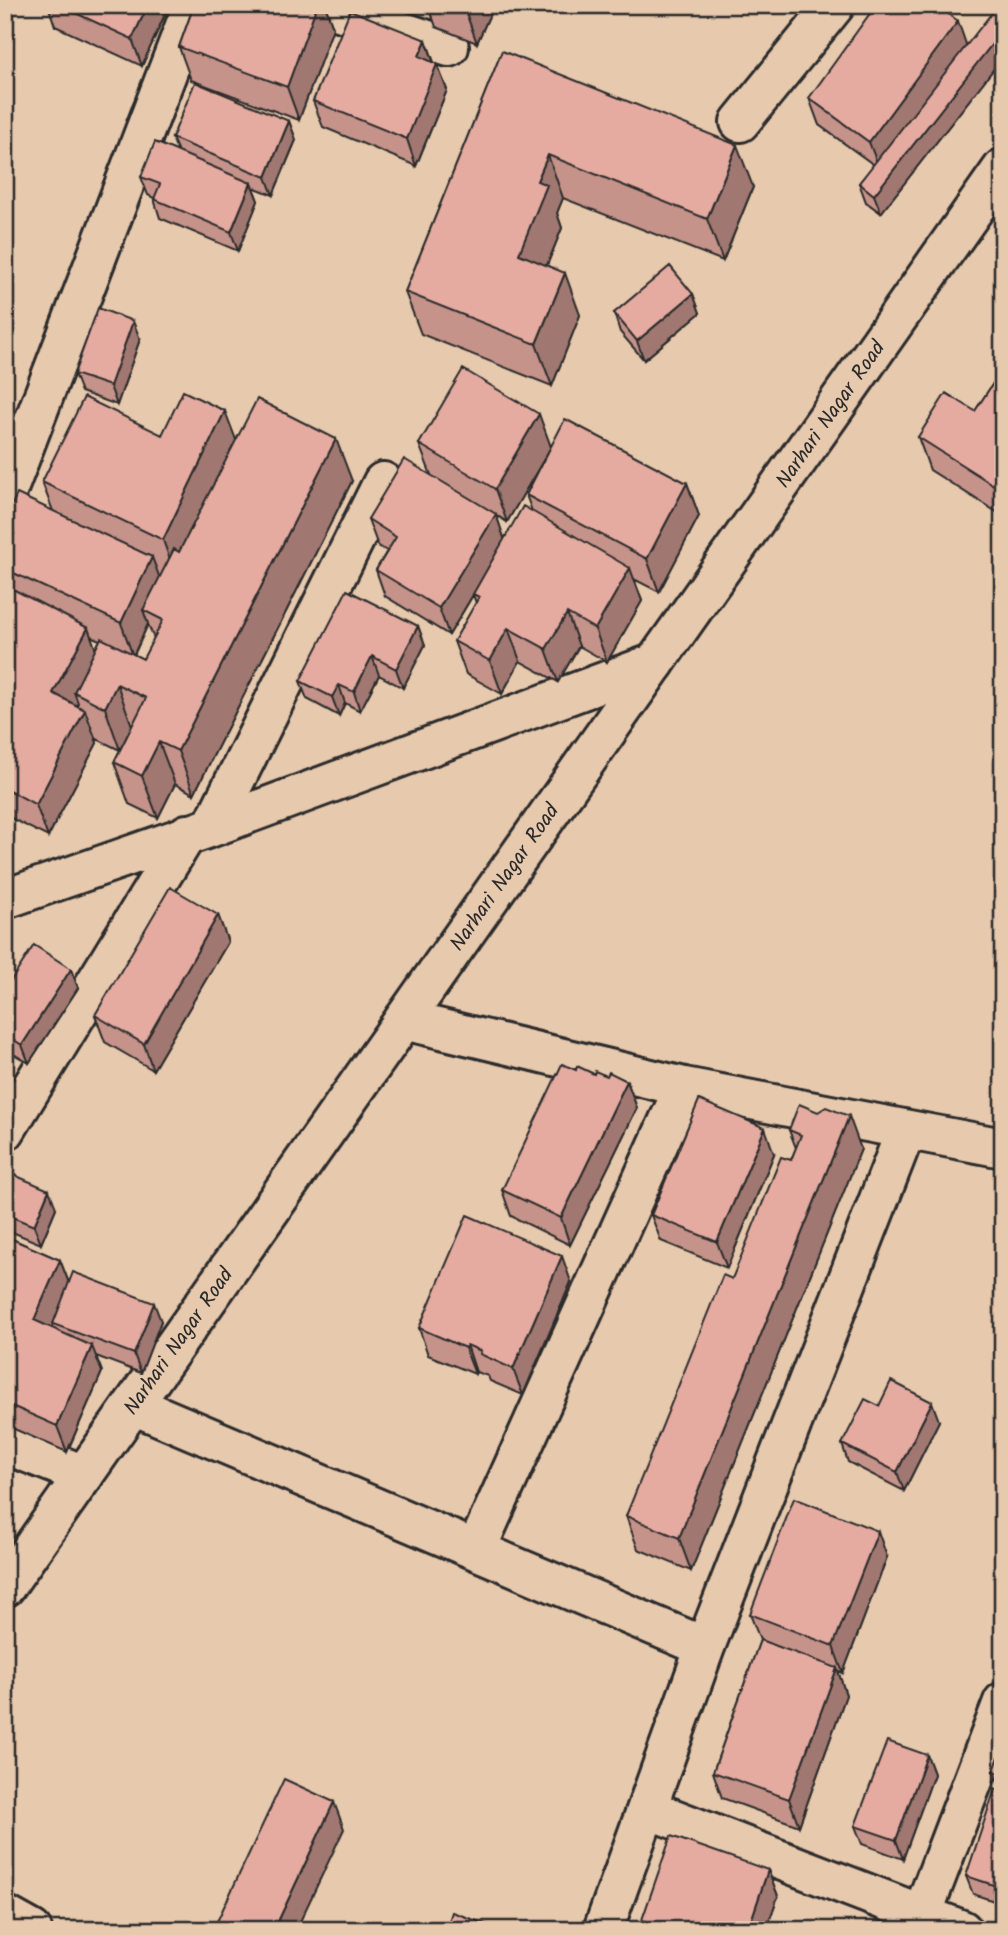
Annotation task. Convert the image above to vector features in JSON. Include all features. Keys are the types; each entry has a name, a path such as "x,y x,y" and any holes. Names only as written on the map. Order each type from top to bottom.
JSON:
{"street":[{"path":"5,497 193,5"},
{"path":"321,5 449,47"},
{"path":"740,122 835,5"},
{"name":"Narhari Nagar Road","path":"5,1587 1003,168"},
{"path":"5,1131 200,831 383,482"},
{"path":"5,899 200,831 655,663"},
{"path":"404,1020 684,1087 1003,1148"},
{"path":"476,1550 684,1087"},
{"path":"603,1930 705,1647 906,1130"},
{"path":"133,1405 705,1647"},
{"path":"5,1444 84,1475"},
{"path":"918,1922 1003,1702"},
{"path":"648,1809 918,1922 962,1930"},
{"path":"5,1915 32,1930"}],"building":[{"path":"58,5 148,5 132,39"},
{"path":"194,5 317,5 287,87 179,47"},
{"path":"453,5 468,5 465,10"},
{"path":"876,5 936,5 958,21 869,142 809,98"},
{"path":"998,5 1003,5 1003,30 874,195 859,183"},
{"path":"350,10 426,40 419,56 437,64 407,139 313,101"},
{"path":"502,51 737,145 707,219 548,155 537,181 547,185 519,254 565,273 536,344 405,292"},
{"path":"195,82 289,121 266,177 172,138"},
{"path":"155,142 251,183 231,232 154,199 160,184 141,177"},
{"path":"670,266 693,294 637,341 614,313"},
{"path":"98,308 133,321 110,386 74,374"},
{"path":"1003,368 1003,491 918,437 946,393 975,411"},
{"path":"463,369 539,414 495,489 419,444"},
{"path":"183,391 225,411 163,540 42,482 84,397 162,435"},
{"path":"257,399 336,439 178,751 159,742 142,776 114,762 146,698 117,684 105,708 74,692 101,638 143,659 163,620 143,610 174,549 179,552"},
{"path":"565,419 687,483 647,559 526,495"},
{"path":"404,459 496,514 439,608 376,570 396,537 368,519"},
{"path":"17,494 152,557 121,623 5,569 5,555 14,534 5,530 5,519"},
{"path":"523,506 630,568 595,629 567,613 546,649 508,628 490,661 454,641 479,597 473,594"},
{"path":"5,585 88,628 53,693 85,710 36,805 5,788"},
{"path":"347,590 418,626 396,669 372,656 354,692 339,685 332,697 300,681"},
{"path":"170,887 218,915 144,1044 95,1015"},
{"path":"34,945 71,969 22,1045 5,1034 5,990"},
{"path":"562,1064 576,1070 577,1066 594,1074 595,1071 607,1076 609,1072 627,1081 561,1218 502,1190"},
{"path":"699,1100 765,1128 717,1242 651,1215"},
{"path":"799,1104 818,1112 826,1107 849,1116 679,1538 626,1516 723,1275 732,1279 781,1157 791,1160 801,1135 789,1130"},
{"path":"5,1171 49,1190 34,1226 5,1214"},
{"path":"467,1215 562,1256 513,1369 480,1354 481,1351 467,1345 465,1348 419,1328"},
{"path":"5,1236 60,1260 34,1320 92,1346 57,1426 5,1403"},
{"path":"73,1272 154,1303 134,1354 53,1324"},
{"path":"891,1381 932,1402 897,1472 842,1444 865,1399 879,1406"},
{"path":"794,1498 878,1531 833,1646 750,1614"},
{"path":"760,1640 837,1668 789,1799 713,1772"},
{"path":"887,1741 927,1755 896,1840 855,1826"},
{"path":"1003,1746 1003,1774 994,1771"},
{"path":"284,1779 334,1802 274,1930 213,1930"},
{"path":"995,1789 1003,1792 1003,1888 966,1876"},
{"path":"671,1836 768,1870 748,1930 671,1930 642,1920"},
{"path":"452,1912 502,1930 446,1930"}]}
